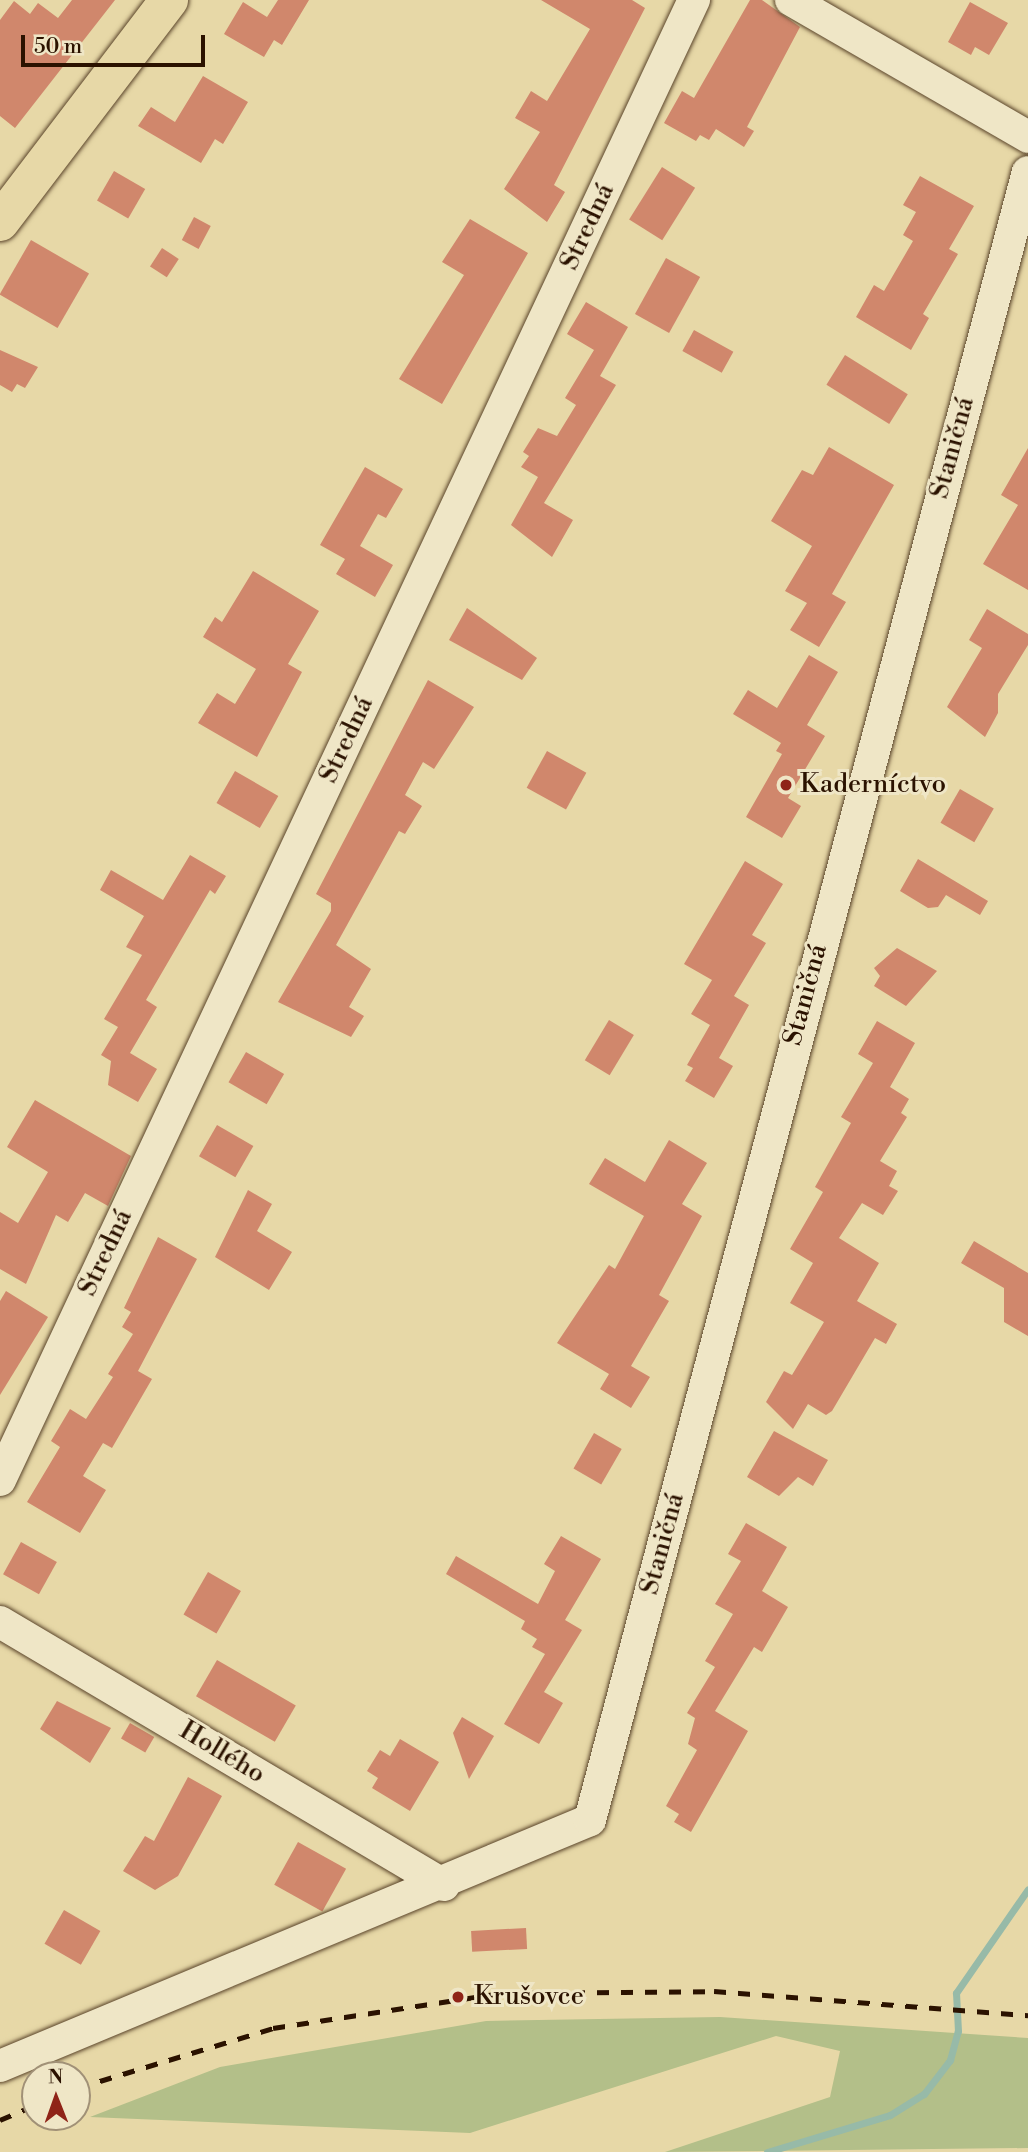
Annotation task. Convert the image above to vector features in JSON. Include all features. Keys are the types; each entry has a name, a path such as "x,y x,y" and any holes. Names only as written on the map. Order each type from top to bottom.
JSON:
{"main road":[{"path":"0,222 169,0"}],"street":[{"name":"Stredná","path":"0,1480 694,0"},
{"path":"791,0 1028,137"},
{"name":"Staničná","path":"444,1885 590,1820 1028,172"},
{"name":"Hollého","path":"0,1622 444,1885"},
{"path":"0,2066 444,1885"}],"green space":[{"path":"720,2017 1028,2038 1028,2148 665,2152 830,2097 840,2051 776,2036 470,2133 91,2117 220,2067 486,2021"}],"building":[{"path":"72,0 115,0 15,128 0,116 0,20 14,1 30,14 38,3 58,18"},
{"path":"278,0 309,0 282,45 274,40 264,57 224,34 243,2 267,17"},
{"path":"541,0 632,0 645,8 554,185 565,192 547,222 504,189 540,132 515,118 531,91 547,101 590,29"},
{"path":"750,0 762,0 800,27 747,127 754,131 744,147 716,129 709,140 700,135 696,141 664,123 682,91 694,98"},
{"path":"970,2 1008,23 989,55 975,47 971,55 948,42"},
{"path":"203,76 248,102 223,144 215,139 201,163 138,126 151,107 175,122"},
{"path":"662,167 695,188 662,240 629,220"},
{"path":"114,171 145,189 128,218 97,200"},
{"path":"920,176 974,206 949,249 958,254 923,314 929,318 911,350 856,317 874,285 884,291 913,241 903,235 916,212 903,205"},
{"path":"194,217 211,226 199,249 182,240"},
{"path":"470,219 528,253 442,404 399,379 464,275 442,262"},
{"path":"31,240 89,274 58,328 0,295"},
{"path":"162,248 179,259 167,277 150,266"},
{"path":"666,258 700,277 669,333 635,314"},
{"path":"586,302 628,327 600,376 616,385 544,503 573,520 552,557 511,525 538,477 521,467 529,456 523,452 538,428 557,436 576,405 565,398 594,350 567,334"},
{"path":"694,330 733,352 722,373 682,351"},
{"path":"0,350 38,367 25,388 17,384 12,392 0,385"},
{"path":"845,355 908,394 889,424 826,385"},
{"path":"829,447 894,485 832,594 846,602 819,647 790,630 807,603 785,591 812,546 771,521 802,470 813,475"},
{"path":"1028,448 1028,590 983,564 1018,505 1001,495"},
{"path":"365,467 403,489 386,518 378,514 360,546 393,565 375,597 336,574 345,559 320,545"},
{"path":"253,571 319,611 288,664 302,672 257,757 198,723 217,693 235,704 256,669 203,637 215,617 222,622"},
{"path":"467,608 537,658 522,680 449,640"},
{"path":"987,609 1028,634 1028,645 998,694 998,713 985,737 947,707 982,648 969,640"},
{"path":"809,655 838,672 807,725 825,736 788,798 801,806 782,838 746,817 782,754 776,751 781,743 733,714 748,690 777,708"},
{"path":"428,680 474,707 434,769 423,762 405,795 422,806 405,834 399,831 336,945 371,969 349,1007 364,1016 351,1037 278,1002 331,911 331,903 316,894"},
{"path":"547,751 586,773 566,810 527,788"},
{"path":"235,771 278,796 260,828 216,803"},
{"path":"960,789 994,808 974,842 940,823"},
{"path":"190,855 226,876 215,894 210,890 146,1000 157,1007 130,1053 157,1069 138,1102 108,1085 111,1061 101,1055 118,1027 104,1019 142,955 126,947 144,916 100,890 111,870 163,900"},
{"path":"918,859 988,901 980,915 946,895 938,907 928,908 900,891"},
{"path":"745,861 783,884 752,935 766,943 734,996 749,1005 719,1058 733,1066 714,1098 685,1081 693,1068 687,1065 710,1025 691,1014 712,980 684,964"},
{"path":"897,948 937,971 906,1006 874,986 880,976 874,968"},
{"path":"609,1020 634,1035 610,1075 585,1060"},
{"path":"877,1021 915,1043 890,1087 909,1099 901,1113 907,1117 880,1161 897,1171 889,1186 898,1191 883,1215 862,1203 839,1238 879,1263 857,1301 897,1324 886,1344 875,1338 832,1411 826,1415 808,1404 793,1429 766,1402 784,1371 792,1375 824,1322 790,1303 813,1263 790,1249 823,1192 815,1187 851,1123 841,1117 873,1063 858,1054"},
{"path":"246,1052 284,1074 267,1104 228,1082"},
{"path":"35,1100 131,1156 108,1206 85,1193 68,1222 56,1215 26,1284 0,1269 0,1212 18,1223 48,1172 7,1147"},
{"path":"217,1125 253,1146 235,1177 199,1156"},
{"path":"669,1140 707,1163 682,1204 702,1216 659,1295 669,1301 631,1366 650,1377 631,1408 600,1389 609,1374 557,1343 609,1265 615,1269 644,1216 589,1184 605,1158 645,1182"},
{"path":"248,1190 272,1204 257,1231 292,1252 269,1290 215,1257"},
{"path":"158,1237 197,1259 138,1371 152,1379 112,1448 103,1443 83,1476 106,1490 80,1533 27,1502 60,1447 51,1441 70,1409 86,1419 113,1377 108,1374 133,1334 122,1327 131,1312 124,1308"},
{"path":"974,1241 1028,1273 1028,1336 1004,1322 1004,1288 961,1263"},
{"path":"6,1291 48,1317 0,1395 0,1301"},
{"path":"774,1431 828,1460 813,1486 798,1477 779,1496 747,1477"},
{"path":"594,1433 622,1449 601,1485 574,1469"},
{"path":"746,1523 787,1547 762,1591 788,1607 762,1652 754,1647 715,1711 748,1731 691,1832 674,1822 679,1814 666,1806 697,1750 688,1744 695,1718 687,1713 715,1667 705,1661 733,1614 715,1604 741,1561 728,1554"},
{"path":"561,1536 601,1559 565,1620 582,1630 544,1692 563,1703 539,1744 504,1724 545,1654 532,1647 537,1639 521,1629 525,1621 446,1574 456,1556 538,1604 555,1571 544,1564"},
{"path":"21,1542 57,1562 39,1594 3,1574"},
{"path":"208,1572 241,1591 216,1633 184,1614"},
{"path":"217,1660 296,1706 275,1742 196,1696"},
{"path":"57,1701 111,1728 90,1763 40,1729"},
{"path":"462,1717 494,1736 469,1779 453,1733"},
{"path":"130,1723 154,1737 145,1753 121,1739"},
{"path":"400,1739 439,1762 410,1811 372,1788 378,1778 367,1771 380,1750 390,1756"},
{"path":"188,1777 222,1796 178,1876 155,1890 123,1871 145,1836 154,1841"},
{"path":"298,1842 346,1869 322,1912 274,1885"},
{"path":"64,1910 100,1931 81,1965 44,1944"},
{"path":"526,1928 527,1949 472,1952 471,1931"}],"waterway":[{"path":"767,2152 890,2115 924,2094 950,2060 958,2031 956,1993 1028,1889"}],"railway":[{"path":"91,2084 273,2028 501,1993 714,1991 1028,2015"},
{"path":"0,2120 21,2111"}],"place":[{"name":"Kaderníctvo","path":"786,785"},
{"name":"Krušovce","path":"458,1997"}]}
